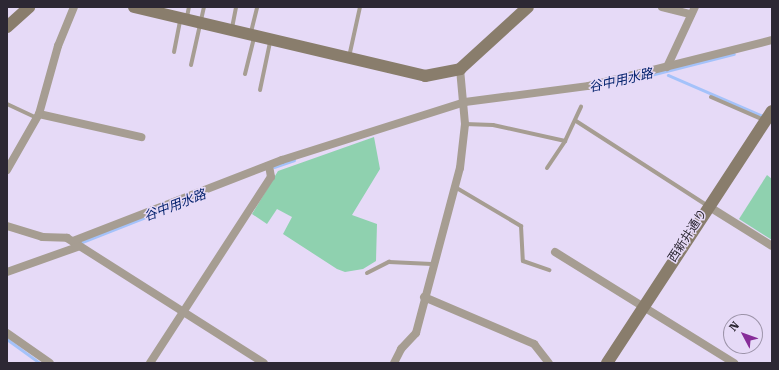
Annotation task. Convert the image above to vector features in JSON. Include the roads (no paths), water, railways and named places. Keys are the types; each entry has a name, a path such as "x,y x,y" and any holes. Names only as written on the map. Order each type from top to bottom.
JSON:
{"street":[{"path":"8,24 29,7"},
{"path":"7,170 38,116 58,46 74,7"},
{"path":"134,7 183,21 270,42 425,76 460,69 528,7"},
{"path":"662,7 693,11 667,66"},
{"path":"7,272 269,166 465,102 589,86 772,40"},
{"path":"394,363 401,349 416,333 432,264 454,186 466,124 465,102 460,69"},
{"path":"38,116 141,137"},
{"name":"西新井通り","path":"607,363 708,206 769,116"},
{"path":"150,363 271,177 269,166"},
{"path":"708,206 772,246"},
{"path":"7,226 42,237 67,238 264,363"},
{"path":"555,252 644,305 734,363"},
{"path":"424,297 534,344 549,363"},
{"path":"7,333 50,363"}],"lane":[{"path":"174,52 183,21 189,7"},
{"path":"190,65 204,7"},
{"path":"231,32 236,7"},
{"path":"348,60 360,7"},
{"path":"244,74 257,8"},
{"path":"260,90 270,42"},
{"path":"711,97 769,116"},
{"path":"7,104 38,116"},
{"path":"547,168 576,121 581,106"},
{"path":"576,121 708,206"},
{"path":"466,124 493,125 565,141"},
{"path":"454,186 520,226 523,261 549,270"},
{"path":"368,273 390,262 432,264"}],"waterway":[{"name":"谷中用水路","path":"627,81 734,54"},
{"path":"668,75 765,117"},
{"name":"谷中用水路","path":"274,167 294,160"},
{"name":"谷中用水路","path":"82,242 186,201"},
{"path":"7,339 40,363"}]}
